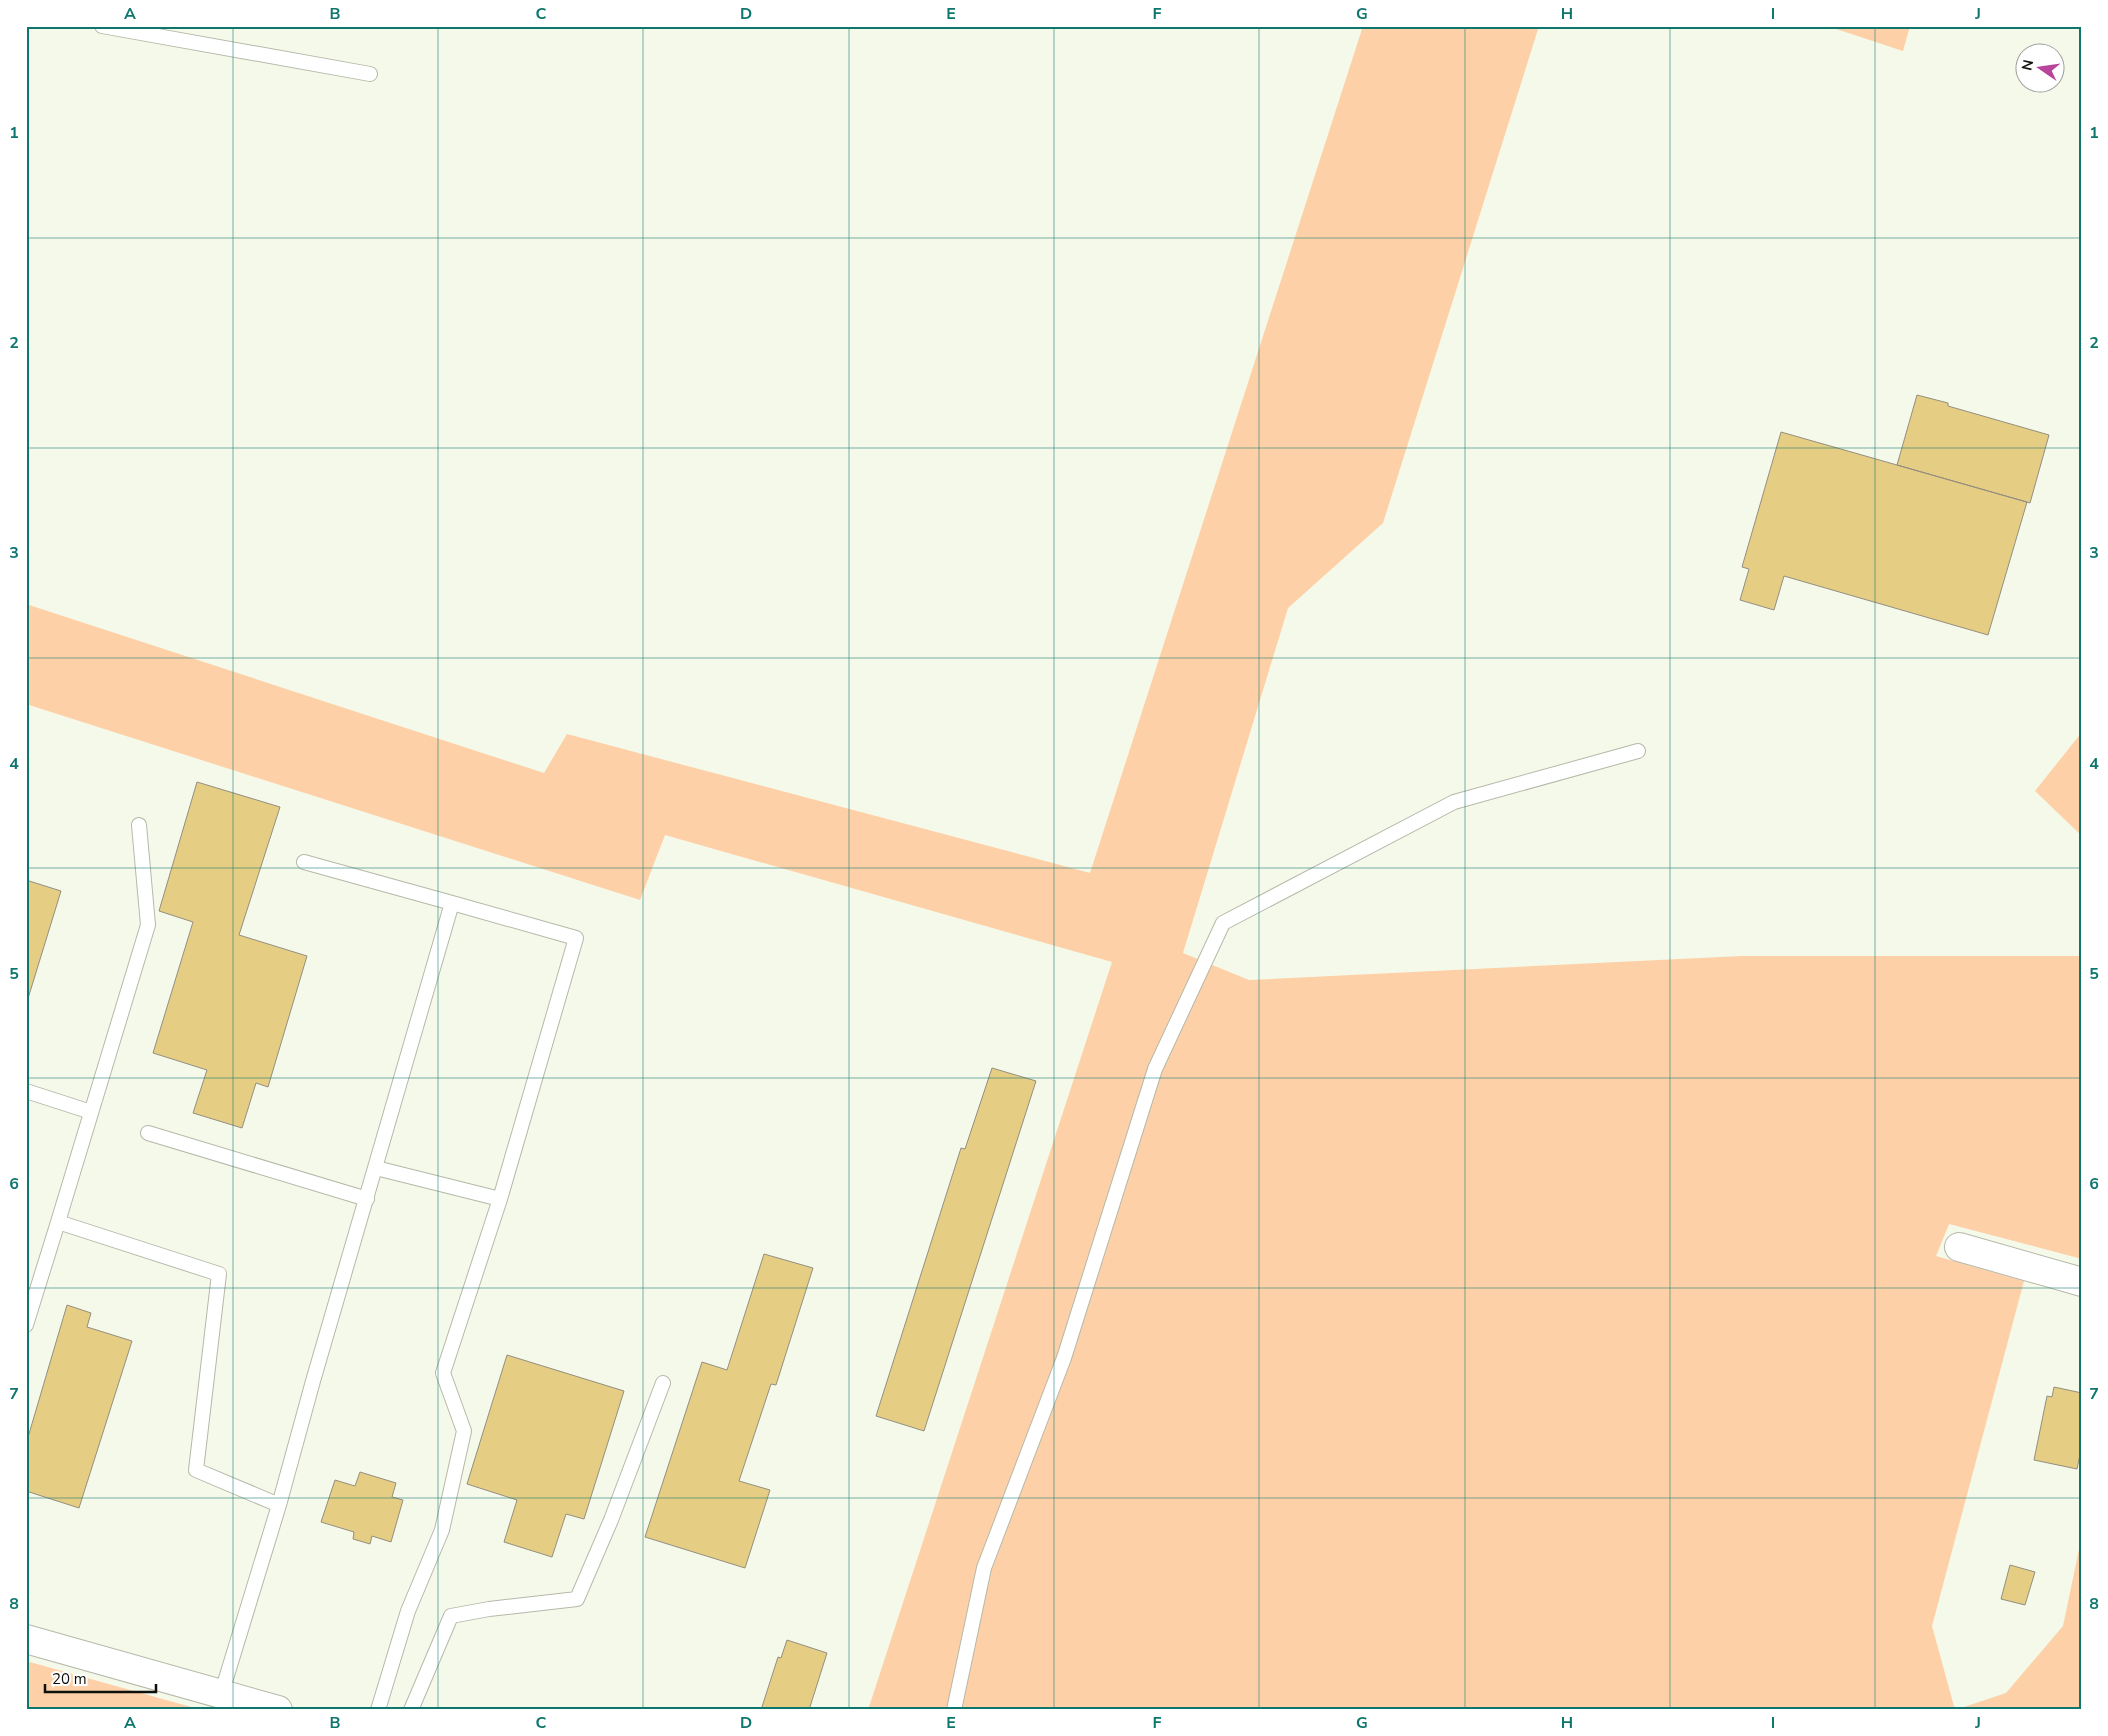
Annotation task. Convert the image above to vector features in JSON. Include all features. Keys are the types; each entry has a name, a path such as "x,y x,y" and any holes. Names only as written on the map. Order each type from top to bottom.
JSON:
{"street":[{"path":"1960,1247 2082,1282"},
{"path":"26,1639 278,1710"}],"lane":[{"path":"102,26 370,74"},
{"path":"954,1710 984,1568 1064,1358 1155,1069 1223,922 1454,802 1638,751"},
{"path":"26,1325 148,924 139,825"},
{"path":"304,862 576,938 500,1199 443,1373 464,1431 442,1530 408,1611 378,1710"},
{"path":"221,1695 279,1505 313,1381 452,903"},
{"path":"26,1091 91,1112"},
{"path":"148,1133 367,1199"},
{"path":"376,1168 500,1199"},
{"path":"58,1222 219,1274 196,1470 279,1505"},
{"path":"411,1710 451,1616 490,1609 577,1599 611,1520 663,1383"}],"shaded area":[{"path":"1363,26 1539,26 1383,523 1288,608 1183,953 1249,980 1742,956 2082,956 2082,1259 1949,1224 1936,1256 2024,1281 1932,1626 1955,1710 868,1710 1112,962 665,835 640,900 26,704 26,604 544,773 567,734 1090,873"},
{"path":"1827,26 1910,26 1903,51"},
{"path":"2082,732 2082,836 2035,791"},
{"path":"2082,1535 2082,1710 1955,1710 2006,1693 2063,1626"},
{"path":"26,1661 202,1710 26,1710"}],"building":[{"path":"1917,395 1948,403 1948,406 2049,435 2030,503 1897,465"},
{"path":"1781,432 2027,502 1988,635 1784,576 1774,610 1740,600 1749,569 1742,567"},
{"path":"197,782 280,807 239,935 307,956 268,1087 256,1083 242,1128 193,1113 207,1070 153,1053 193,922 159,911"},
{"path":"26,880 61,891 26,1005"},
{"path":"992,1068 1036,1081 924,1431 876,1416 961,1148 965,1149"},
{"path":"764,1254 813,1268 776,1385 771,1384 739,1481 770,1490 745,1568 645,1537 702,1362 727,1370"},
{"path":"67,1305 91,1313 87,1327 132,1341 79,1508 26,1491 26,1444"},
{"path":"507,1355 624,1391 584,1519 566,1514 552,1557 504,1542 517,1500 467,1484"},
{"path":"2054,1387 2082,1393 2082,1445 2077,1469 2034,1460 2047,1396 2052,1397"},
{"path":"360,1472 396,1483 392,1497 403,1500 391,1542 372,1536 370,1544 353,1539 354,1532 321,1522 335,1480 355,1486"},
{"path":"2010,1565 2035,1572 2025,1605 2001,1599"},
{"path":"787,1640 827,1653 809,1710 761,1710 778,1657 781,1658"}]}
